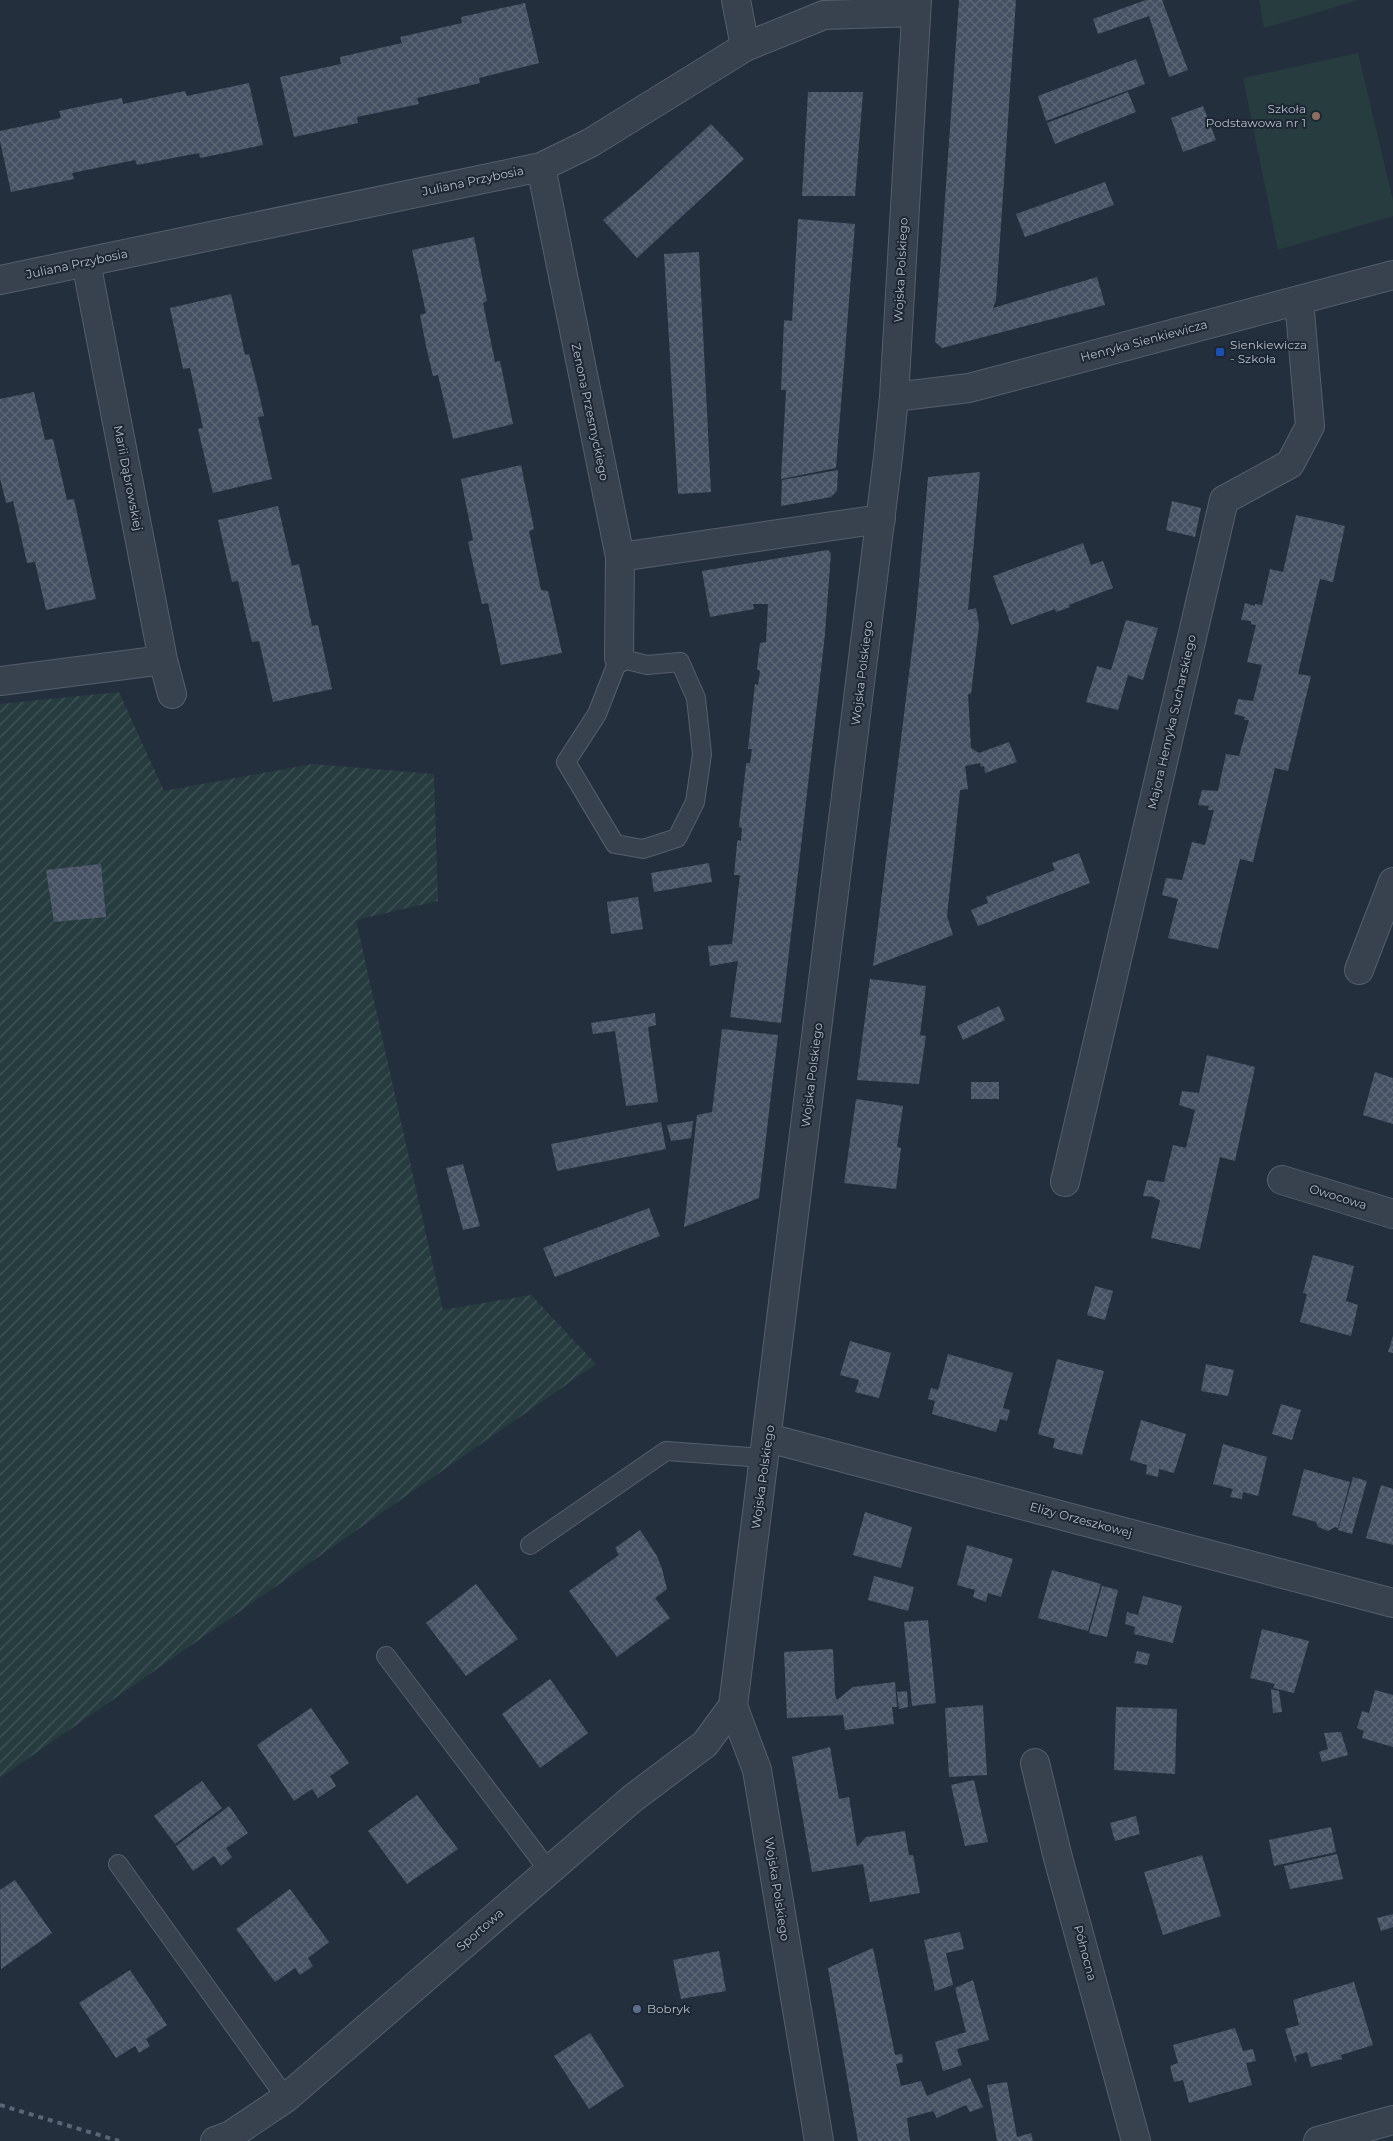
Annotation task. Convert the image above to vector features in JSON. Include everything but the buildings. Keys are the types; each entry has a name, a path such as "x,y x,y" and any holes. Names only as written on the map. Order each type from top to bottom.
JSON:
{"street":[{"path":"736,0 745,47"},
{"name":"Juliana Przybosia","path":"0,280 540,167 590,143 745,47 824,15 916,6"},
{"name":"Wojska Polskiego","path":"819,2141 757,1770 733,1706 767,1448 881,518 894,397 916,6"},
{"name":"Zenona Przesmyckiego","path":"540,167 620,557 619,658"},
{"name":"Marii Dąbrowskiej","path":"86,262 163,660 172,694"},
{"name":"Henryka Sienkiewicza","path":"894,397 969,388 1393,275"},
{"name":"Majora Henryka Sucharskiego","path":"1065,1182 1224,500 1290,464 1310,426 1299,300"},
{"path":"620,557 881,518"},
{"path":"0,681 163,660"},
{"path":"1360,970 1393,882"},
{"name":"Owocowa","path":"1282,1180 1393,1214"},
{"name":"Elizy Orzeszkowej","path":"767,1448 1393,1603"},
{"name":"Sportowa","path":"215,2141 231,2135 286,2098 633,1798 705,1744 733,1706"},
{"name":"Północna","path":"1035,1763 1058,1858 1136,2141"},
{"path":"1318,2141 1393,2120"}],"lane":[{"path":"619,658 647,665 680,662 696,698 702,754 695,802 677,838 643,849 616,844 566,762 596,714 619,658"},
{"path":"530,1545 666,1451 767,1448"},
{"path":"386,1656 549,1870"},
{"path":"118,1864 286,2098"}],"green space":[{"path":"1259,0 1359,0 1264,28"},
{"path":"1358,53 1393,200 1393,216 1278,250 1243,78"},
{"path":"119,692 164,791 313,764 434,774 438,901 356,920 443,1310 531,1295 596,1364 0,1778 0,704"}],"railway":[{"path":"0,2105 119,2141"}],"place":[{"name":"Szkoła Podstawowa nr 1","path":"1316,116"},
{"name":"Sienkiewicza - Szkoła","path":"1220,352"},
{"name":"Bobryk","path":"637,2009"}]}
